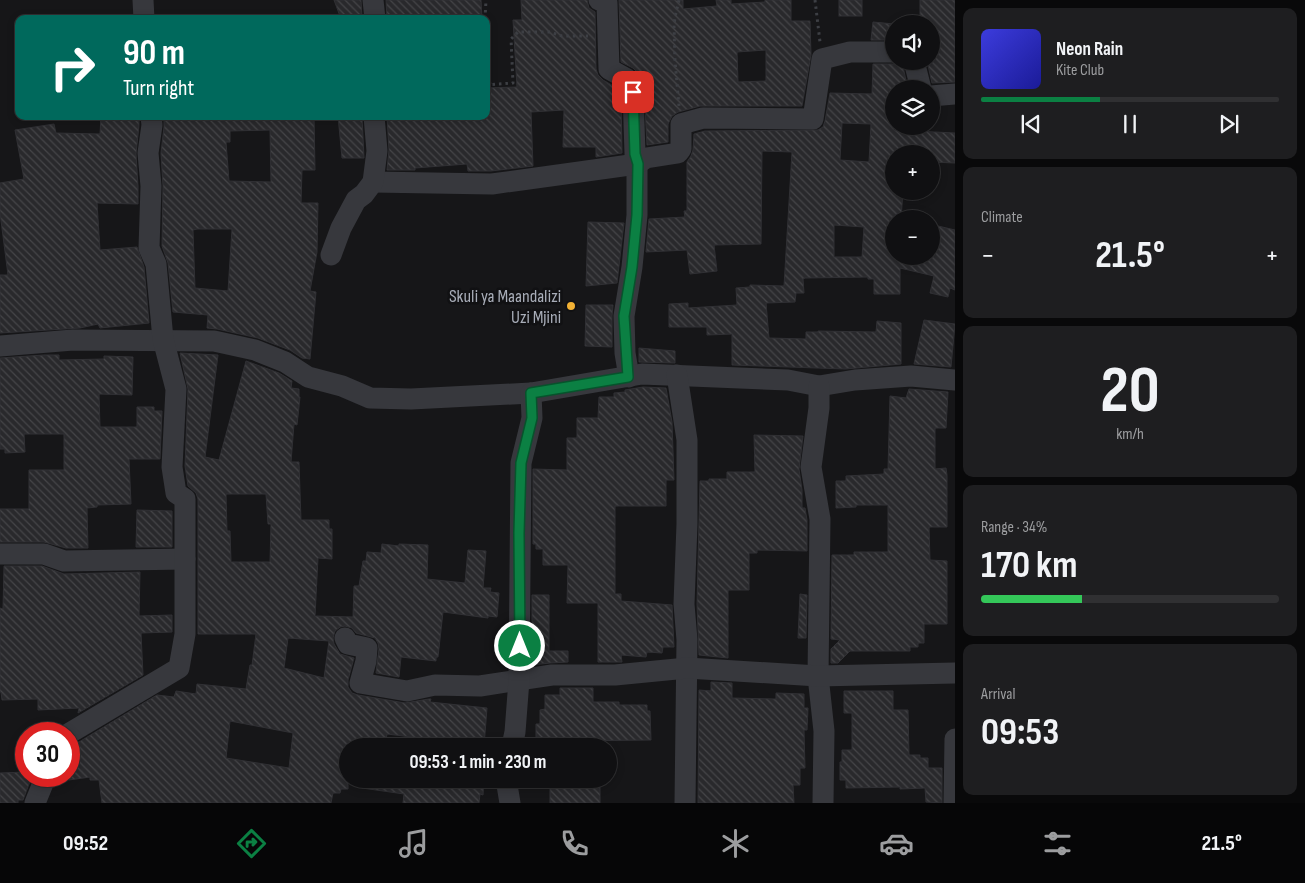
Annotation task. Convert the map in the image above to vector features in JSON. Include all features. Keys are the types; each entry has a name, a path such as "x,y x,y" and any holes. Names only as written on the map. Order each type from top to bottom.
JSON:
{"street":[{"path":"143,0 144,15"},
{"path":"373,0 375,15"},
{"path":"599,0 607,3 609,69 627,79 633,92 635,154 638,164 637,215 632,267 624,316 628,377"},
{"path":"373,182 492,184 638,164 646,158 678,153 681,150 681,124 702,118 813,118 822,59 850,52 885,52"},
{"path":"940,95 955,94"},
{"path":"80,727 179,668 185,634 185,500 176,493 172,467 176,389 163,339 156,264 149,248 150,186 148,153 151,120"},
{"path":"331,255 341,228 356,200 364,194 373,182 377,151 374,120"},
{"path":"0,346 73,340 163,339 214,341 255,350 285,362 308,377 342,386 370,398 411,399 531,393 642,374 788,380 819,386 855,380 911,376 955,380"},
{"path":"677,375 687,440 687,524 684,604 687,640 685,803"},
{"path":"819,386 819,408 811,467 820,519 818,676 824,731 823,803"},
{"path":"514,738 519,680 521,463 532,418 531,393"},
{"path":"0,554 44,554 64,561 185,559"},
{"path":"345,638 348,644 367,648 366,661 360,683 406,691 435,686 480,686 552,675 615,675 687,668 818,676 955,673"},
{"path":"954,803 955,739"},
{"path":"35,803 42,787"},
{"path":"508,788 510,803"}],"path":[{"path":"485,15 486,0"},
{"path":"680,0 674,26 681,124"},
{"path":"814,0 822,59"},
{"path":"490,84 513,83 511,39 518,32 550,32 562,36 608,36"}],"building":[{"path":"334,0 361,0 362,15 340,15"},
{"path":"386,0 481,0 482,15 387,15"},
{"path":"521,0 587,0 589,8 595,12 596,69 598,75 617,88 621,95 622,153 596,157 596,147 563,147 564,110 531,112 533,166 491,171 468,171 467,164 415,168 415,170 387,170 389,150 387,120 490,120 490,88 517,87 513,20 522,20"},
{"path":"619,0 683,0 683,9 717,6 716,0 731,0 731,4 765,2 765,0 791,0 791,21 810,21 811,55 802,106 700,106 678,112 672,116 668,124 668,142 647,145 644,87 638,73 621,62","holes":["766,50 766,81 738,82 737,52"]},
{"path":"839,0 862,0 862,16 839,16"},
{"path":"920,0 955,0 955,82 940,83 940,80 931,80 929,70 940,70 940,15 920,15"},
{"path":"873,22 885,23 885,40 871,40"},
{"path":"873,64 885,64 885,70 904,70 906,80 885,80 885,135 940,135 940,132 955,133 955,163 940,162 940,145 885,145 885,200 902,200 902,210 885,210 885,265 940,265 940,226 955,230 955,290 950,288 948,297 930,293 934,276 900,268 900,294 874,294 874,279 868,279 868,277 805,278 803,279 804,293 796,293 795,302 766,303 769,338 806,339 806,332 818,331 876,332 877,321 901,323 901,364 845,369 732,365 732,334 707,335 707,327 669,327 669,304 688,303 688,308 737,305 736,288 750,287 750,285 784,286 792,152 762,151 761,244 714,245 717,271 690,274 687,250 646,252 649,219 685,217 684,211 687,211 687,162 693,150 694,134 705,131 818,130 823,127 825,121 830,93 872,94","holes":["842,123 871,124 869,162 840,160","834,225 864,227 862,257 834,257"]},
{"path":"101,120 139,120 136,154 138,204 97,203 100,250 137,247 144,267 149,323 100,328 98,324 80,328 0,333 0,275 8,275 0,213 0,183 24,179 15,130 54,124 56,133 100,134"},
{"path":"164,120 314,120 315,170 302,170 301,203 318,203 317,252 310,291 316,292 310,359 302,358 290,350 258,338 207,328 208,315 173,312 168,263 162,246 163,186 161,153","holes":["270,130 271,182 229,181 226,142 230,142 230,131","232,229 228,291 195,288 193,230"]},
{"path":"338,120 362,120 364,158 342,158"},
{"path":"588,222 624,223 617,283 586,286"},
{"path":"586,305 613,305 612,347 585,346"},
{"path":"924,320 955,324 951,367 914,364"},
{"path":"639,348 675,351 675,363 639,362"},
{"path":"180,353 218,355 205,457 219,460 246,361 279,373 292,381 291,388 299,389 297,425 294,424 291,462 299,462 301,520 329,520 329,529 332,529 332,559 318,558 315,616 353,617 354,586 359,586 363,561 366,561 367,552 381,553 382,544 399,546 399,544 428,545 427,579 465,583 468,550 486,551 483,588 491,588 490,592 499,593 497,617 488,616 488,618 443,612 436,661 401,657 399,677 376,673 379,649 375,638 356,633 352,628 345,626 335,631 333,638 340,654 354,658 348,680 348,687 352,693 405,703 431,699 430,702 487,708 485,738 419,738 387,734 386,738 339,738 339,788 348,789 341,789 340,793 333,793 331,803 102,803 99,780 90,780 90,777 80,778 80,741 157,695 174,697 176,691 196,694 197,684 246,689 250,665 252,665 256,634 198,634 198,499 196,493 188,486 185,466 188,389","holes":["226,494 266,494 268,524 271,524 270,562 231,562 230,531 227,531","288,638 329,641 324,678 284,668","230,721 293,733 289,768 226,758"]},
{"path":"59,355 59,360 104,359 104,356 133,357 132,395 99,394 100,427 137,427 137,407 154,407 154,411 162,411 160,459 129,459 131,504 97,505 97,507 87,508 88,548 66,548 44,542 0,542 0,509 29,509 29,470 64,470 64,434 24,434 25,452 5,453 5,449 0,449 0,358"},
{"path":"643,387 666,388 672,422 674,480 666,480 666,506 615,506 615,594 621,594 621,601 672,605 674,647 663,647 662,653 647,652 646,657 621,655 622,662 598,662 598,603 567,603 568,565 543,565 543,549 536,549 536,544 533,544 533,469 567,470 567,438 577,438 577,418 598,418 599,397 614,397 614,393"},
{"path":"909,389 948,392 946,428 935,428 935,469 946,468 947,475 947,527 929,527 930,560 947,561 947,624 924,624 924,643 918,643 918,647 910,647 910,651 850,651 838,663 831,663 831,649 840,640 831,639 832,555 854,555 854,552 888,552 888,505 856,505 856,507 836,508 836,481 846,481 846,476 884,474 884,469 888,469 890,396 906,398"},
{"path":"754,435 803,436 799,469 802,508 805,508 807,520 807,551 757,550 757,553 749,553 749,590 728,590 728,658 699,655 697,604 700,481 727,479 727,472 755,472"},
{"path":"137,510 172,511 172,547 136,547"},
{"path":"4,566 42,566 64,574 140,572 139,616 172,615 172,632 141,633 143,675 78,713 79,708 38,710 38,699 2,700 0,692 0,608 3,609"},
{"path":"800,594 807,595 806,638 798,638"},
{"path":"532,595 549,595 549,651 568,651 568,662 532,665"},
{"path":"711,682 732,683 732,698 776,699 776,693 804,694 804,708 808,708 807,730 804,730 805,768 800,768 800,785 793,785 794,803 698,803 699,690 711,691"},
{"path":"560,688 593,688 593,702 619,702 619,705 647,705 647,711 650,711 651,740 536,738 536,724 540,724 540,710 545,709 545,695 560,695"},
{"path":"844,691 893,691 893,710 908,710 909,755 920,755 920,758 928,758 928,768 942,768 942,803 926,802 925,788 846,788 846,780 840,780 840,762 842,762 842,750 852,750 852,713 844,713"},
{"path":"15,772 15,787 28,787 23,800 18,800 18,803 0,803 0,773"},
{"path":"362,788 483,788 483,795 480,794 479,803 403,803 404,794"},
{"path":"550,788 600,788 600,803 550,803"}],"place":[{"name":"Skuli ya Maandalizi Uzi Mjini","path":"571,306"}],"route":[{"path":"520,646 519,533 521,463 532,418 531,393 628,377 624,316 632,267 637,215 638,164 635,154 633,92"}]}
